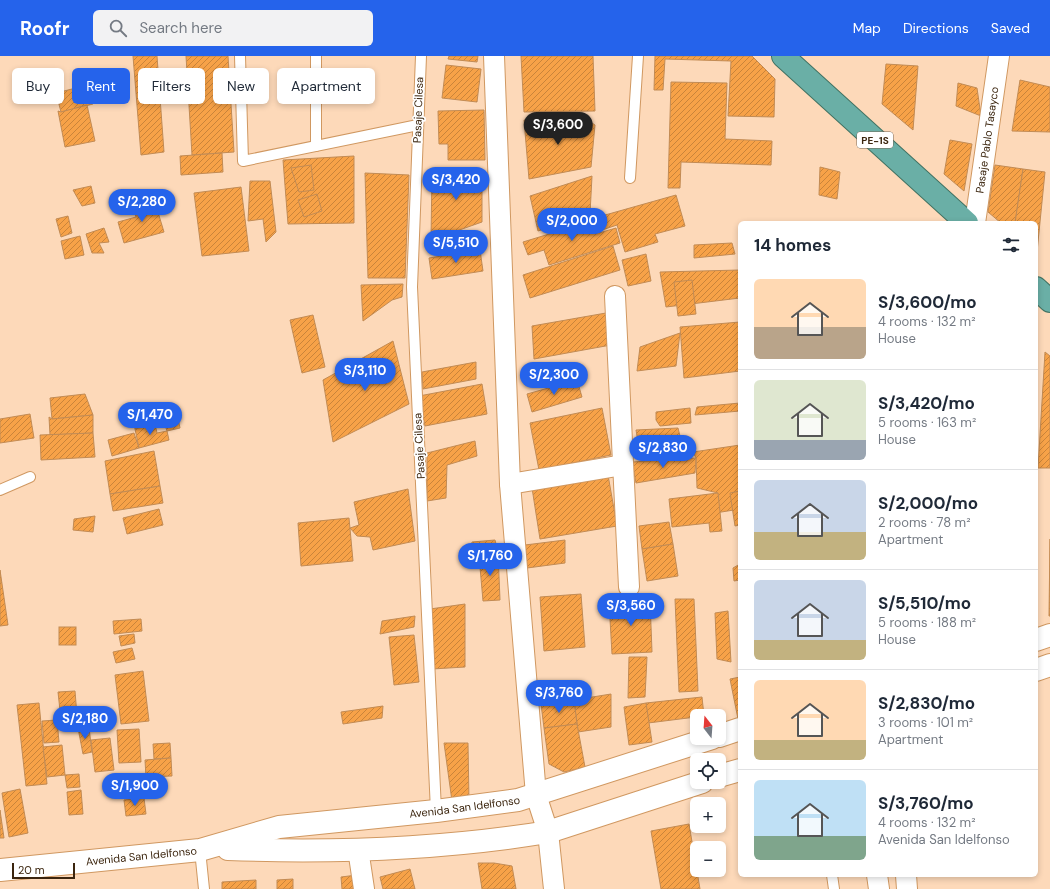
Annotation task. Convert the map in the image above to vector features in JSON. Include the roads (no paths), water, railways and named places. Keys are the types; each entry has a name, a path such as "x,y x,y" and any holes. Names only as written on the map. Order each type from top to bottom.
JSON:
{"highway":[{"name":"PE-1S","path":"783,56 965,221"},
{"path":"1038,290 1050,301"}],"street":[{"path":"494,56 510,484 536,795 548,832 554,889"},
{"name":"Pasaje Pablo Tasayco","path":"975,221 999,56"},
{"path":"615,296 629,587"},
{"path":"510,484 623,465"},
{"path":"1038,639 1050,635"},
{"path":"1038,669 1050,666"},
{"path":"726,734 738,730"},
{"name":"Avenida San Idelfonso","path":"205,849 279,827 436,811 518,800 690,745"},
{"path":"726,774 738,771"},
{"name":"Avenida San Idelfonso","path":"0,870 205,849 281,851 358,849 440,844 548,832 690,786"},
{"path":"358,849 364,889"},
{"path":"878,877 879,889"}],"lane":[{"path":"240,56 243,161 418,125"},
{"path":"316,56 316,146"},
{"name":"Pasaje Cilesa","path":"420,56 412,294 436,811"},
{"path":"630,178 638,56"},
{"path":"0,490 30,478"},
{"path":"204,889 205,849"},
{"path":"832,877 834,889"}]}
